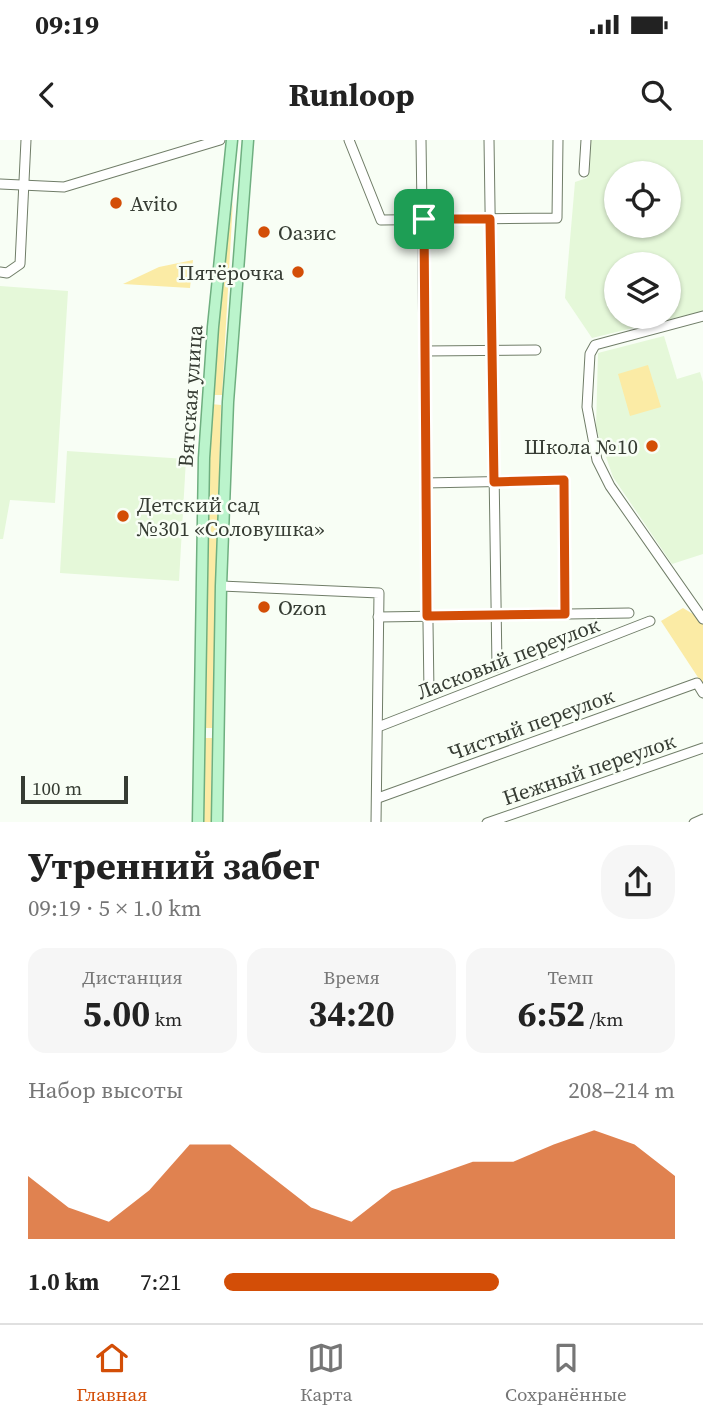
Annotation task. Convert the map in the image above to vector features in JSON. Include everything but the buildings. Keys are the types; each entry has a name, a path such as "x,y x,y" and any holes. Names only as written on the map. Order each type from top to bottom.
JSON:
{"main road":[{"name":"Вятская улица","path":"198,822 207,401 232,140"},
{"name":"Вятская улица","path":"217,822 221,586 228,402 248,140"},
{"path":"207,401 217,398 228,402"},
{"path":"198,732 207,736 218,731"}],"street":[{"path":"0,272 7,273 20,264 26,140"},
{"path":"0,184 64,187 220,140"},
{"path":"349,140 380,220 557,218 558,140"},
{"path":"421,140 429,692"},
{"path":"489,140 497,667"},
{"path":"584,172 586,140"},
{"path":"703,316 595,345 590,354 587,383 590,433 610,486 703,619"},
{"path":"424,351 536,350"},
{"path":"425,484 564,480 565,614"},
{"path":"221,586 379,593 376,822"},
{"path":"378,617 495,613 629,613"},
{"name":"Ласковый переулок","path":"378,727 650,621"},
{"name":"Чистый переулок","path":"378,798 697,682 703,693"},
{"name":"Нежный переулок","path":"487,822 703,748"},
{"path":"694,822 703,819"}],"shaded area":[{"path":"589,140 703,140 703,311 681,316 681,252 604,252 604,329 629,329 592,338 565,298 575,182 587,178"},
{"path":"233,200 222,395 211,395 218,306"},
{"path":"193,260 190,288 123,284 159,267"},
{"path":"0,286 68,291 55,503 10,500 3,539 0,539"},
{"name":"Школа №10","path":"664,336 677,379 700,372 703,382 703,554 672,564 613,477 596,428 598,353"},
{"path":"648,365 661,407 630,416 618,374"},
{"path":"211,404 221,405 212,728 203,728"},
{"name":"Детский сад №301 «Соловушка»","path":"67,451 186,459 179,581 60,573"},
{"path":"683,608 703,620 703,685 661,621"},
{"path":"203,738 212,738 211,822 202,822"}],"place":[{"name":"Avito","path":"116,203"},
{"name":"Оазис","path":"264,232"},
{"name":"Пятёрочка","path":"298,272"},
{"name":"Школа №10","path":"652,446"},
{"name":"Детский сад №301 «Соловушка»","path":"123,516"},
{"name":"Ozon","path":"264,607"}],"route":[{"path":"424,219 490,219 494,482 564,480 565,614 427,616 424,219"}]}
